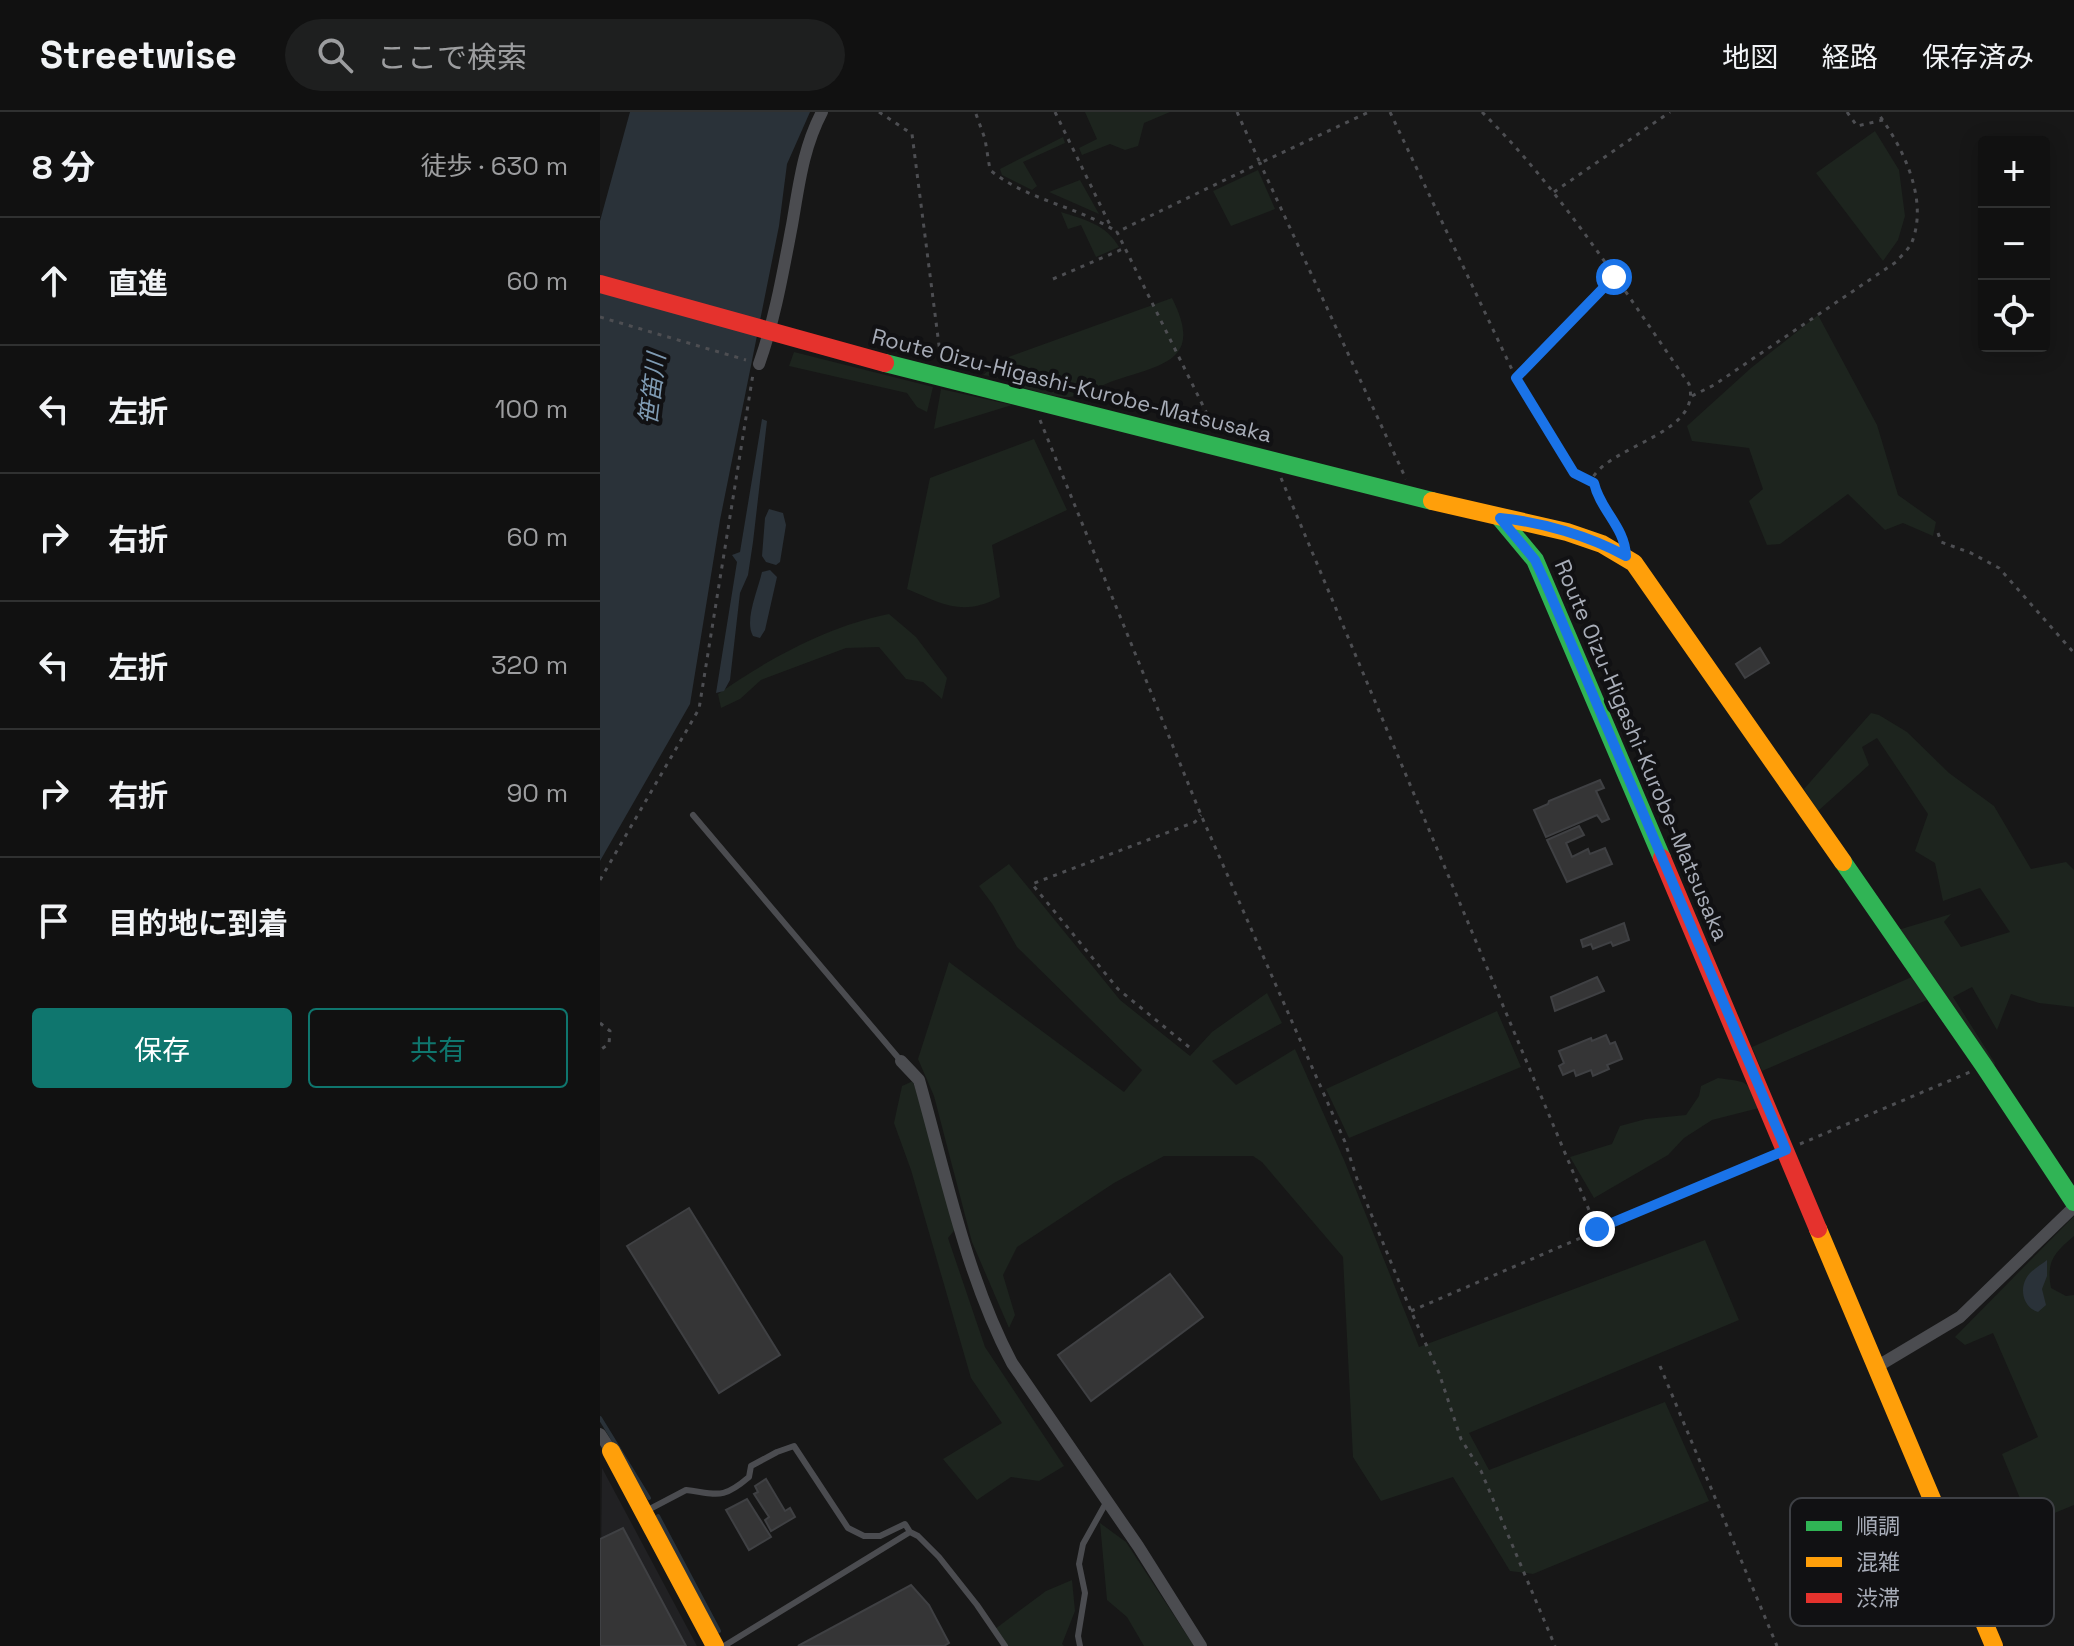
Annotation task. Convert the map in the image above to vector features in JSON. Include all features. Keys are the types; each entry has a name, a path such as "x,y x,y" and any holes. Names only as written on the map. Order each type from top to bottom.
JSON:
{"main road":[{"name":"Route Oizu-Higashi-Kurobe-Matsusaka","path":"600,284 767,333 1500,518 1535,560 1546,584 1933,1498"},
{"path":"1500,518 1526,520 1566,532 1626,556 1644,575 1984,1066 2074,1204"},
{"path":"611,1451 715,1646"},
{"name":"Route Oizu-Higashi-Kurobe-Matsusaka","path":"1986,1626 1994,1646"}],"street":[{"path":"757,363 767,333 801,164 822,112"},
{"path":"901,1061 919,1080 977,1282 998,1336 1012,1363 1201,1646"},
{"path":"1878,1366 1960,1317 2074,1204"},
{"path":"600,1434 611,1451"}],"lane":[{"path":"693,815 901,1061"},
{"path":"643,1513 686,1490 717,1497 749,1477 751,1466 794,1446 848,1528 864,1536 880,1536 905,1524 939,1557 1005,1646"},
{"path":"1080,1646 1078,1636 1085,1593 1079,1564 1083,1544 1107,1501"},
{"path":"724,1646 910,1532"}],"path":[{"path":"879,112 912,134 941,363 938,377"},
{"path":"1055,112 1112,229"},
{"path":"1237,112 1407,481 1408,494"},
{"path":"1117,232 1369,112"},
{"path":"1390,112 1516,378 1574,473 1594,483"},
{"path":"1482,112 1553,193 1689,384 1692,396 1685,412 1666,430 1598,468 1593,477 1597,495 1616,522 1626,544 1626,556"},
{"path":"1553,193 1670,112"},
{"path":"1847,112 1857,126 1883,120"},
{"path":"1692,396 1714,385 1896,262 1911,243 1916,209 1914,181 1898,144 1877,112"},
{"path":"976,114 985,139 990,170 1005,183 1031,196 1101,221 1117,232 1219,436 1217,446"},
{"path":"1053,279 1125,248"},
{"path":"1516,378 1614,277"},
{"path":"600,317 757,363 699,709 600,880"},
{"path":"1033,401 1201,815 1345,1142 1358,1182 1439,1373 1461,1439 1481,1471 1555,1646"},
{"path":"1273,460 1597,1229"},
{"path":"1938,533 1941,542 1999,568 2074,653"},
{"path":"1189,1047 1118,989 1032,884 1195,822 1201,815"},
{"path":"600,1023 610,1031 609,1044 600,1050"},
{"path":"1411,1311 1984,1066"},
{"path":"1660,1366 1777,1646"}],"shaded area":[{"path":"1085,112 1170,112 1144,123 1138,146 1125,150 1110,144 1082,155 1079,148 1097,139"},
{"path":"1875,131 1899,170 1905,216 1898,240 1883,261 1816,173"},
{"path":"1063,137 1065,143 1023,162 1037,186 1032,190 1002,175 1000,169"},
{"path":"1258,170 1275,209 1231,226 1213,191"},
{"path":"1080,180 1099,214 1049,192"},
{"path":"1061,212 1101,228 1119,247 1096,257 1081,225 1068,229"},
{"path":"1172,298 1181,319 1181,347 1173,357 1148,370 1071,397 1024,388 1017,375 1001,378 983,375 1003,359"},
{"path":"1818,315 1877,425 1898,495 1936,522 1933,536 1903,523 1885,530 1848,494 1780,544 1767,545 1749,501 1763,489 1749,448 1692,441 1687,426 1751,368"},
{"path":"794,352 933,387 927,412 917,407 907,393 789,366"},
{"path":"941,389 1012,405 934,429"},
{"path":"1034,439 1067,510 992,545 1000,597 987,603 963,607 942,603 907,589 930,478"},
{"path":"889,614 916,637 947,678 942,699 923,682 906,679 879,647 846,648 761,680 740,699 721,708 718,694 778,656 821,635"},
{"path":"1871,713 1907,732 1949,773 1994,806 2031,869 2066,862 2074,870 2074,1007 2039,1003 2011,994 1997,1030 1972,987 1953,997 1995,1063 1993,1072 1898,930 1951,914 1944,922 1961,947 2010,932 1980,888 1943,901 1935,863 1915,851 1928,814 1877,738 1862,747 1869,765 1818,811 1804,789"},
{"path":"1009,864 1120,1000 1190,1056 1212,1032 1267,993 1282,1023 1212,1061 1236,1085 1295,1049 1344,1160 1419,1347 1705,1240 1739,1320 1469,1433 1489,1470 1665,1402 1709,1501 1533,1574 1510,1571 1453,1477 1381,1501 1353,1457 1343,1257 1262,1162 1253,1156 1164,1156 1114,1183 1017,1247 1003,1275 1015,1315 1009,1328 972,1242 934,1096 918,1059 949,962 1124,1092 1142,1070 1017,947 979,886"},
{"path":"1914,976 1966,1054 1927,1000 1762,1071 1752,1047"},
{"path":"1497,1011 1521,1067 1349,1138 1326,1089"},
{"path":"1718,1078 1745,1084 1759,1108 1712,1120 1684,1138 1668,1155 1594,1198 1570,1157 1612,1144 1620,1126 1646,1119 1686,1115 1699,1096 1701,1086"},
{"path":"913,1081 957,1227 948,1238 985,1347 1064,1466 1039,1481 1011,1477 977,1500 943,1459 1002,1423 971,1378 911,1170 894,1123 902,1086"},
{"path":"2074,1216 2074,1236 2053,1258 2050,1271 2051,1288 2066,1296 2074,1295 2074,1505 2054,1513 2054,1498 2020,1498 2002,1454 2038,1437 1993,1333 1965,1345 1955,1337"},
{"path":"602,1468 697,1646 600,1646"},
{"path":"1100,1523 1126,1542 1194,1646 1144,1646 1127,1617 1107,1600"},
{"path":"1072,1580 1075,1611 1062,1644 1064,1646 1008,1646 995,1629 1046,1591"}],"water":[{"name":"笹笛川","path":"630,112 810,112 787,164 779,226 720,520 690,704 600,861 600,221"},
{"path":"762,419 767,421 748,575 740,593 730,680 724,691 716,693 737,562 732,555 740,552"},
{"path":"769,509 783,513 786,525 780,562 776,565 766,562 762,556 765,518"},
{"path":"770,570 777,577 765,630 760,638 753,636 751,614 762,572"},
{"path":"2047,1260 2047,1276 2042,1289 2046,1305 2038,1312 2025,1301 2024,1284 2030,1273"}],"building":[{"path":"1760,648 1769,663 1745,678 1736,664"},
{"path":"1600,780 1604,788 1596,791 1609,819 1602,822 1597,815 1546,837 1534,810"},
{"path":"1579,826 1584,835 1566,843 1572,857 1588,849 1590,854 1605,848 1612,864 1567,882 1547,840"},
{"path":"1624,923 1629,940 1613,946 1611,942 1593,949 1591,944 1583,947 1581,940"},
{"path":"1597,977 1604,991 1555,1011 1551,997"},
{"path":"1606,1035 1610,1044 1615,1042 1622,1059 1607,1065 1609,1069 1593,1076 1591,1070 1576,1076 1574,1070 1563,1075 1559,1066 1564,1063 1559,1051"},
{"path":"689,1208 780,1355 719,1393 627,1246"},
{"path":"1170,1274 1203,1317 1091,1401 1058,1355"},
{"path":"766,1479 785,1511 790,1508 795,1517 771,1531 765,1520 769,1517 754,1494 758,1492 755,1486"},
{"path":"747,1499 771,1537 749,1550 726,1510"},
{"path":"623,1528 686,1646 600,1646 600,1539"},
{"path":"911,1585 929,1605 949,1643 944,1646 798,1646"}],"waterway":[{"path":"600,1418 649,1498"},
{"path":"658,1516 719,1631"}],"traffic: fast":[{"path":"885,363 1432,501"},
{"path":"1500,518 1535,560 1662,858"},
{"path":"1843,862 2074,1202"}],"traffic: slow":[{"path":"1432,501 1567,532 1602,544 1634,563 1843,862"},
{"path":"1818,1229 1932,1498"},
{"path":"611,1451 715,1646"},
{"path":"1986,1626 1994,1646"}],"traffic: jam":[{"path":"600,284 885,363"},
{"path":"1662,858 1818,1229"}],"route":[{"path":"1597,1229 1786,1150 1546,584 1535,560 1500,518 1526,520 1566,532 1626,556 1626,544 1616,522 1597,495 1594,483 1574,473 1516,378 1614,277"}]}
